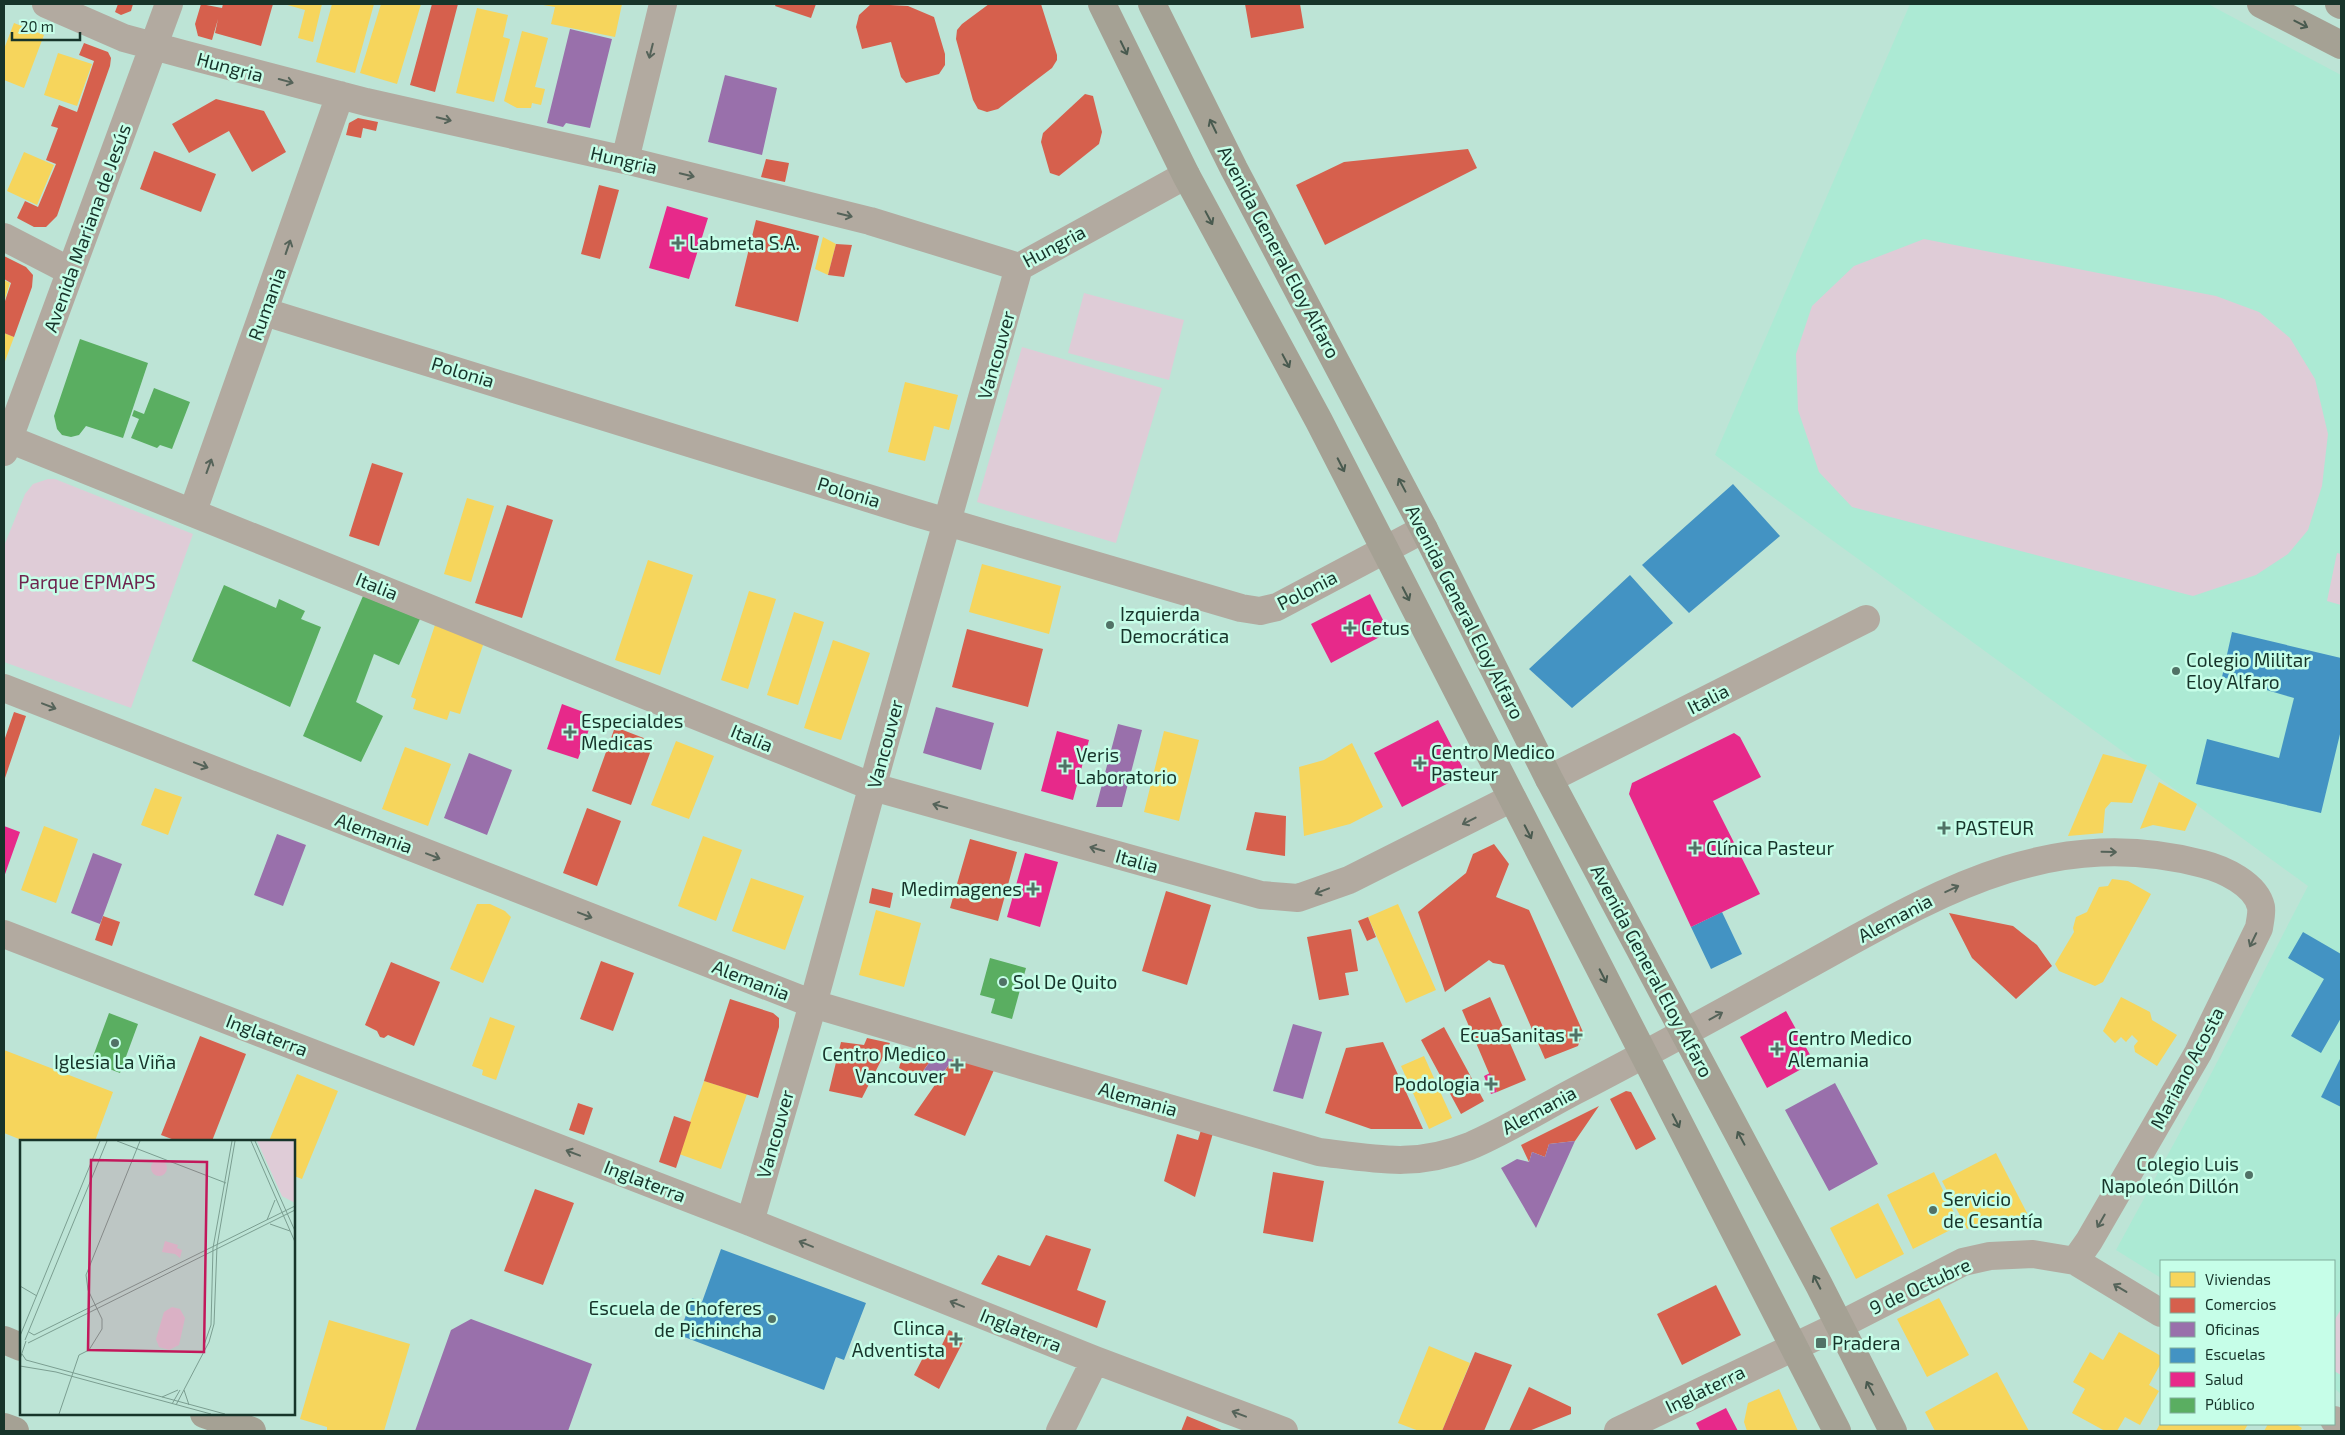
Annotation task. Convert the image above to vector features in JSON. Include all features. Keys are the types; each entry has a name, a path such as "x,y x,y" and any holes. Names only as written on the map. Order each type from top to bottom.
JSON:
{"main road":[{"path":"1102,4 1186,175 1319,421 1836,1431"},
{"path":"2261,4 2341,45"},
{"name":"Avenida General Eloy Alfaro","path":"1158,10 1234,169 1424,529 1549,779 1685,1033 1893,1431"},
{"path":"4,1340 20,1347"},
{"path":"207,1415 252,1431"},
{"path":"4,1427 15,1431"}],"street":[{"name":"Hungria","path":"46,4 124,38 340,95 624,160 870,222 1019,267 1186,175"},
{"name":"Avenida Mariana de Jesús","path":"5,443 169,4"},
{"path":"624,160 663,4"},
{"name":"Rumania","path":"193,512 340,95"},
{"path":"4,237 70,271"},
{"name":"Vancouver","path":"750,1222 813,1004 1019,267"},
{"name":"Polonia","path":"265,312 947,522 1241,608 1260,611 1277,607 1424,529"},
{"name":"Italia","path":"5,443 193,512 873,787 1242,890 1284,898 1312,894 1349,880 1512,798"},
{"name":"Italia","path":"1549,779 1866,619"},
{"name":"Alemania","path":"4,688 813,1004 1319,1152 1398,1161 1432,1159 1471,1145 1685,1033 1906,911 1964,884 2013,866 2089,852 2172,856 2210,866 2231,875 2255,894"},
{"name":"Mariano Acosta","path":"2075,1260 2089,1241 2172,1101 2259,928 2261,907 2255,894"},
{"name":"Inglaterra","path":"4,934 750,1222 1095,1360 1284,1431"},
{"name":"9 de Octubre","path":"1792,1347 1838,1326 1963,1262 1990,1256 2033,1254 2075,1260 2160,1312"},
{"name":"Inglaterra","path":"1624,1429 1792,1347"},
{"path":"1060,1431 1095,1360"}],"shaded area":[{"name":"Colegio Militar Eloy Alfaro","path":"1910,4 2208,4 2341,75 2341,1394 2335,1389 2335,1260 2160,1260 2160,1277 2116,1250 2197,1101 2308,886 1715,455"}],"green space":[{"path":"1924,239 2216,296 2259,312 2290,338 2315,379 2328,434 2322,486 2308,530 2288,554 2256,575 2193,596 1852,507 1819,472 1798,410 1796,354 1812,306 1854,266"},
{"path":"1084,293 1184,320 1169,380 1068,353"},
{"path":"1022,347 1162,388 1116,543 977,502"},
{"name":"Parque EPMAPS","path":"48,479 55,479 193,534 131,708 4,662 4,546 25,494 33,484"},
{"path":"2337,553 2341,554 2341,605 2327,601"},
{"path":"2341,1309 2341,1375 2335,1372 2335,1319"}],"building: Viviendas":[{"path":"284,4 322,4 313,42 298,38 305,10"},
{"path":"332,4 374,4 355,73 316,62"},
{"path":"381,4 421,4 397,84 360,73"},
{"path":"622,4 615,37 551,24 555,7 543,5"},
{"path":"477,8 508,15 503,37 510,39 494,102 456,93"},
{"path":"14,23 44,35 24,88 4,80 4,49"},
{"path":"522,31 548,38 535,87 545,89 541,105 532,103 531,108 517,108 504,101"},
{"path":"58,53 92,64 77,106 44,95"},
{"path":"24,152 54,165 37,205 7,191"},
{"path":"823,237 836,244 828,275 815,269"},
{"path":"4,280 10,283 4,302"},
{"path":"4,333 14,337 4,364"},
{"path":"905,382 958,395 949,430 934,426 925,461 888,452"},
{"path":"467,498 494,506 471,582 444,574"},
{"path":"648,560 693,575 660,675 615,660"},
{"path":"982,564 1061,586 1049,634 969,612"},
{"path":"749,591 776,599 748,689 721,680"},
{"path":"794,612 824,622 798,705 767,695"},
{"path":"435,625 484,642 460,714 450,711 447,720 413,709 416,699 411,697"},
{"path":"833,640 870,653 841,740 804,728"},
{"path":"1164,731 1199,740 1179,821 1144,812"},
{"path":"676,741 714,756 689,819 651,805"},
{"path":"1352,743 1383,807 1350,824 1304,836 1299,767 1324,760"},
{"path":"405,747 451,764 428,826 382,809"},
{"path":"2103,754 2147,765 2132,803 2111,802 2105,809 2103,833 2068,836"},
{"path":"2159,782 2197,804 2185,831 2153,825 2140,829"},
{"path":"155,788 182,797 168,835 141,825"},
{"path":"44,826 78,839 56,903 21,890"},
{"path":"703,836 742,850 716,921 678,906"},
{"path":"751,878 804,896 785,950 732,931"},
{"path":"2112,879 2128,881 2151,894 2103,982 2095,986 2059,971 2055,964 2074,932 2073,928 2076,917 2087,912 2099,887 2108,886"},
{"path":"477,904 490,904 505,911 511,917 483,983 450,969"},
{"path":"1398,904 1436,990 1406,1003 1368,917"},
{"path":"876,910 921,923 904,987 859,975"},
{"path":"2121,997 2150,1012 2152,1020 2177,1035 2157,1066 2135,1052 2134,1046 2138,1041 2132,1035 2126,1042 2121,1037 2115,1043 2103,1031"},
{"path":"490,1017 515,1026 496,1080 482,1075 483,1070 472,1066"},
{"path":"4,1050 113,1092 95,1140 22,1140 4,1133"},
{"path":"1424,1056 1452,1118 1429,1129 1401,1066"},
{"path":"297,1074 338,1091 302,1179 295,1176 295,1140 269,1140"},
{"path":"704,1081 747,1094 721,1169 679,1154"},
{"path":"1996,1153 2028,1215 2014,1223 1983,1221 1967,1229 1942,1181"},
{"path":"1934,1172 1960,1225 1913,1249 1887,1195"},
{"path":"1878,1203 1904,1254 1856,1279 1830,1228"},
{"path":"1939,1298 1969,1355 1927,1377 1897,1319"},
{"path":"329,1320 410,1344 384,1431 327,1431 327,1427 300,1419"},
{"path":"2119,1332 2160,1355 2160,1365 2149,1385 2159,1391 2140,1425 2125,1417 2117,1431 2105,1431 2072,1413 2085,1389 2073,1382 2090,1352 2103,1360"},
{"path":"1429,1346 1470,1363 1442,1431 1419,1431 1398,1423"},
{"path":"1997,1372 2029,1431 1935,1431 1925,1412"},
{"path":"1779,1389 1798,1431 1747,1431 1744,1422 1748,1403"},
{"path":"2160,1424 2247,1425 2244,1431 2156,1431"},
{"path":"2267,1425 2298,1425 2302,1428 2300,1431 2264,1431"}],"building: Comercios":[{"path":"118,4 133,4 131,11 121,15 115,12"},
{"path":"201,4 222,8 223,4 273,4 261,46 215,33 218,19 212,40 198,36 195,24"},
{"path":"432,4 458,4 435,92 410,85"},
{"path":"776,4 816,4 811,18 775,6"},
{"path":"871,4 908,6 934,17 945,54 945,65 939,74 906,83 901,77 891,42 862,49 856,27 859,15"},
{"path":"989,4 1041,4 1057,60 1052,68 998,109 987,112 978,109 973,100 956,39 957,30 962,24"},
{"path":"1245,4 1300,4 1304,28 1251,38"},
{"path":"84,43 108,52 111,58 110,66 57,216 46,227 34,227 17,218 25,201 38,207 56,164 46,160 58,128 51,126 59,105 77,112 94,61 79,55"},
{"path":"1085,94 1093,96 1102,132 1099,144 1059,176 1050,173 1041,142 1043,133"},
{"path":"216,99 264,111 286,152 252,172 229,131 189,153 172,124"},
{"path":"358,118 378,122 376,131 363,128 361,138 346,135 349,123"},
{"path":"1468,149 1477,168 1325,245 1296,185 1344,162"},
{"path":"154,151 216,174 201,212 140,189"},
{"path":"766,159 789,163 785,182 761,177"},
{"path":"599,185 619,190 600,259 581,254"},
{"path":"756,220 819,236 798,322 735,306"},
{"path":"836,244 852,245 844,277 828,275"},
{"path":"4,256 26,267 33,275 32,287 14,337 4,333 4,304 11,283 4,279"},
{"path":"372,463 403,473 379,546 349,536"},
{"path":"507,505 553,520 522,618 475,603"},
{"path":"967,629 1043,649 1028,707 952,687"},
{"path":"14,712 26,716 4,781 4,741"},
{"path":"615,727 654,742 631,805 592,791"},
{"path":"587,808 621,821 597,886 563,873"},
{"path":"1255,812 1286,816 1285,856 1246,850"},
{"path":"970,839 1017,852 998,921 950,908"},
{"path":"1494,844 1509,864 1496,897 1529,910 1583,1032 1578,1046 1545,1059 1504,965 1493,963 1489,960 1445,992 1418,912 1466,873 1473,854"},
{"path":"872,888 893,893 890,908 869,903"},
{"path":"1166,891 1211,905 1187,985 1142,971"},
{"path":"1949,913 2013,926 2037,945 2052,966 2016,999 1972,958"},
{"path":"103,916 120,922 112,946 95,940"},
{"path":"1368,917 1376,937 1367,941 1358,921"},
{"path":"1351,929 1358,971 1345,973 1349,995 1319,1000 1307,937"},
{"path":"601,961 634,973 613,1031 580,1019"},
{"path":"391,962 440,982 414,1046 388,1035 384,1038 380,1037 377,1031 365,1025"},
{"path":"1490,997 1526,1080 1497,1092 1462,1010"},
{"path":"730,999 773,1013 779,1018 779,1027 758,1098 704,1081"},
{"path":"1444,1027 1484,1101 1461,1114 1421,1040"},
{"path":"200,1036 246,1054 212,1140 174,1140 161,1135"},
{"path":"867,1038 890,1043 862,1098 829,1091 841,1042 864,1045"},
{"path":"1383,1042 1423,1129 1371,1129 1325,1113 1346,1048"},
{"path":"904,1049 934,1056 918,1078 899,1068"},
{"path":"953,1059 994,1070 965,1136 914,1115"},
{"path":"1626,1091 1631,1092 1656,1139 1636,1150 1610,1099"},
{"path":"578,1103 593,1108 584,1135 569,1130"},
{"path":"1599,1106 1575,1141 1549,1144 1545,1157 1532,1152 1529,1162 1521,1145"},
{"path":"674,1116 691,1122 676,1168 659,1162"},
{"path":"1201,1130 1213,1133 1195,1197 1164,1181 1177,1134 1198,1140"},
{"path":"1273,1172 1324,1181 1313,1242 1263,1233"},
{"path":"535,1189 574,1203 543,1285 504,1271"},
{"path":"1046,1235 1091,1249 1077,1290 1106,1301 1097,1328 981,1284 998,1255 1030,1266"},
{"path":"1716,1285 1741,1335 1682,1365 1657,1314"},
{"path":"949,1330 965,1338 939,1389 914,1375 930,1344 940,1349"},
{"path":"1475,1352 1512,1365 1484,1431 1442,1431"},
{"path":"1529,1387 1571,1407 1571,1414 1529,1431 1509,1431"},
{"path":"1187,1416 1224,1431 1181,1431"}],"building: Oficinas":[{"path":"570,29 612,39 590,128 566,123 563,127 547,123"},
{"path":"725,75 777,88 762,155 708,142"},
{"path":"936,707 994,723 981,770 923,753"},
{"path":"1118,724 1142,730 1122,807 1096,807"},
{"path":"469,753 512,770 487,835 444,818"},
{"path":"277,834 306,845 283,906 254,895"},
{"path":"93,853 122,864 100,924 71,913"},
{"path":"1293,1024 1322,1032 1303,1099 1273,1091"},
{"path":"934,1056 953,1059 940,1077 924,1070"},
{"path":"1835,1083 1878,1164 1829,1191 1785,1110"},
{"path":"1575,1141 1536,1228 1501,1168 1517,1159 1529,1162 1532,1152 1545,1157 1549,1144"},
{"path":"471,1319 592,1364 568,1431 415,1431 451,1330"}],"building: Escuelas":[{"path":"1733,484 1780,536 1689,613 1642,565"},
{"path":"1630,575 1673,623 1572,708 1529,669"},
{"path":"2232,632 2341,658 2341,730 2321,813 2196,784 2207,739 2279,758 2294,698 2222,677"},
{"path":"1722,912 1742,954 1711,969 1691,927"},
{"path":"2303,932 2341,954 2341,1018 2321,1053 2291,1036 2324,979 2288,958"},
{"path":"2341,1057 2341,1107 2321,1097"},
{"name":"Escuela de Choferes de Pichincha","path":"721,1249 866,1303 844,1360 836,1357 824,1390 679,1335 692,1298 702,1302"}],"building: Salud":[{"name":"Labmeta S.A.","path":"667,206 708,218 689,279 649,268"},
{"name":"Cetus","path":"1370,594 1389,632 1331,663 1311,624"},
{"name":"Especialdes Medicas","path":"562,704 594,716 578,759 547,749"},
{"name":"Centro Medico Pasteur","path":"1438,720 1466,774 1402,807 1374,753"},
{"name":"Veris Laboratorio","path":"1057,731 1089,740 1073,800 1041,791"},
{"name":"Clínica Pasteur","path":"1734,733 1740,737 1761,777 1713,801 1760,894 1691,927 1629,794 1632,783"},
{"path":"4,826 20,832 4,877"},
{"name":"Medimagenes","path":"1025,853 1058,862 1040,927 1007,917"},
{"name":"Centro Medico Alemania","path":"1786,1011 1814,1062 1767,1088 1740,1037"},
{"name":"Podologia","path":"1490,1073 1497,1092 1491,1094 1484,1076"},
{"path":"1726,1408 1738,1431 1700,1431 1696,1423"}],"building: Público":[{"path":"80,339 148,363 123,438 86,426 79,435 71,437 62,435 57,429 54,416"},
{"path":"154,388 190,402 172,449 160,445 157,448 131,438 139,419 132,416 134,410 144,414"},
{"path":"224,585 276,608 279,599 305,611 301,619 321,627 290,707 192,661"},
{"path":"363,596 420,619 399,665 374,654 356,702 383,716 361,762 303,736"},
{"name":"Sol De Quito","path":"990,958 1026,968 1012,1019 991,1013 995,999 980,995"},
{"name":"Iglesia La Viña","path":"109,1013 138,1024 120,1073 91,1062"}],"place":[{"name":"Labmeta S.A.","path":"678,243"},
{"name":"Izquierda Democrática","path":"1110,625"},
{"name":"Cetus","path":"1350,628"},
{"name":"Colegio Militar Eloy Alfaro","path":"2176,671"},
{"name":"Especialdes Medicas","path":"570,732"},
{"name":"Centro Medico Pasteur","path":"1420,763"},
{"name":"Veris Laboratorio","path":"1065,766"},
{"name":"PASTEUR","path":"1944,828"},
{"name":"Clínica Pasteur","path":"1695,848"},
{"name":"Medimagenes","path":"1033,889"},
{"name":"Sol De Quito","path":"1003,982"},
{"name":"EcuaSanitas","path":"1576,1035"},
{"name":"Iglesia La Viña","path":"115,1043"},
{"name":"Centro Medico Alemania","path":"1777,1049"},
{"name":"Centro Medico Vancouver","path":"957,1065"},
{"name":"Podologia","path":"1491,1084"},
{"name":"Colegio Luis Napoleón Dillón","path":"2249,1175"},
{"name":"Servicio de Cesantía","path":"1933,1210"},
{"name":"Escuela de Choferes de Pichincha","path":"772,1319"},
{"name":"Clinca Adventista","path":"956,1339"},
{"name":"Pradera","path":"1821,1343"}]}
